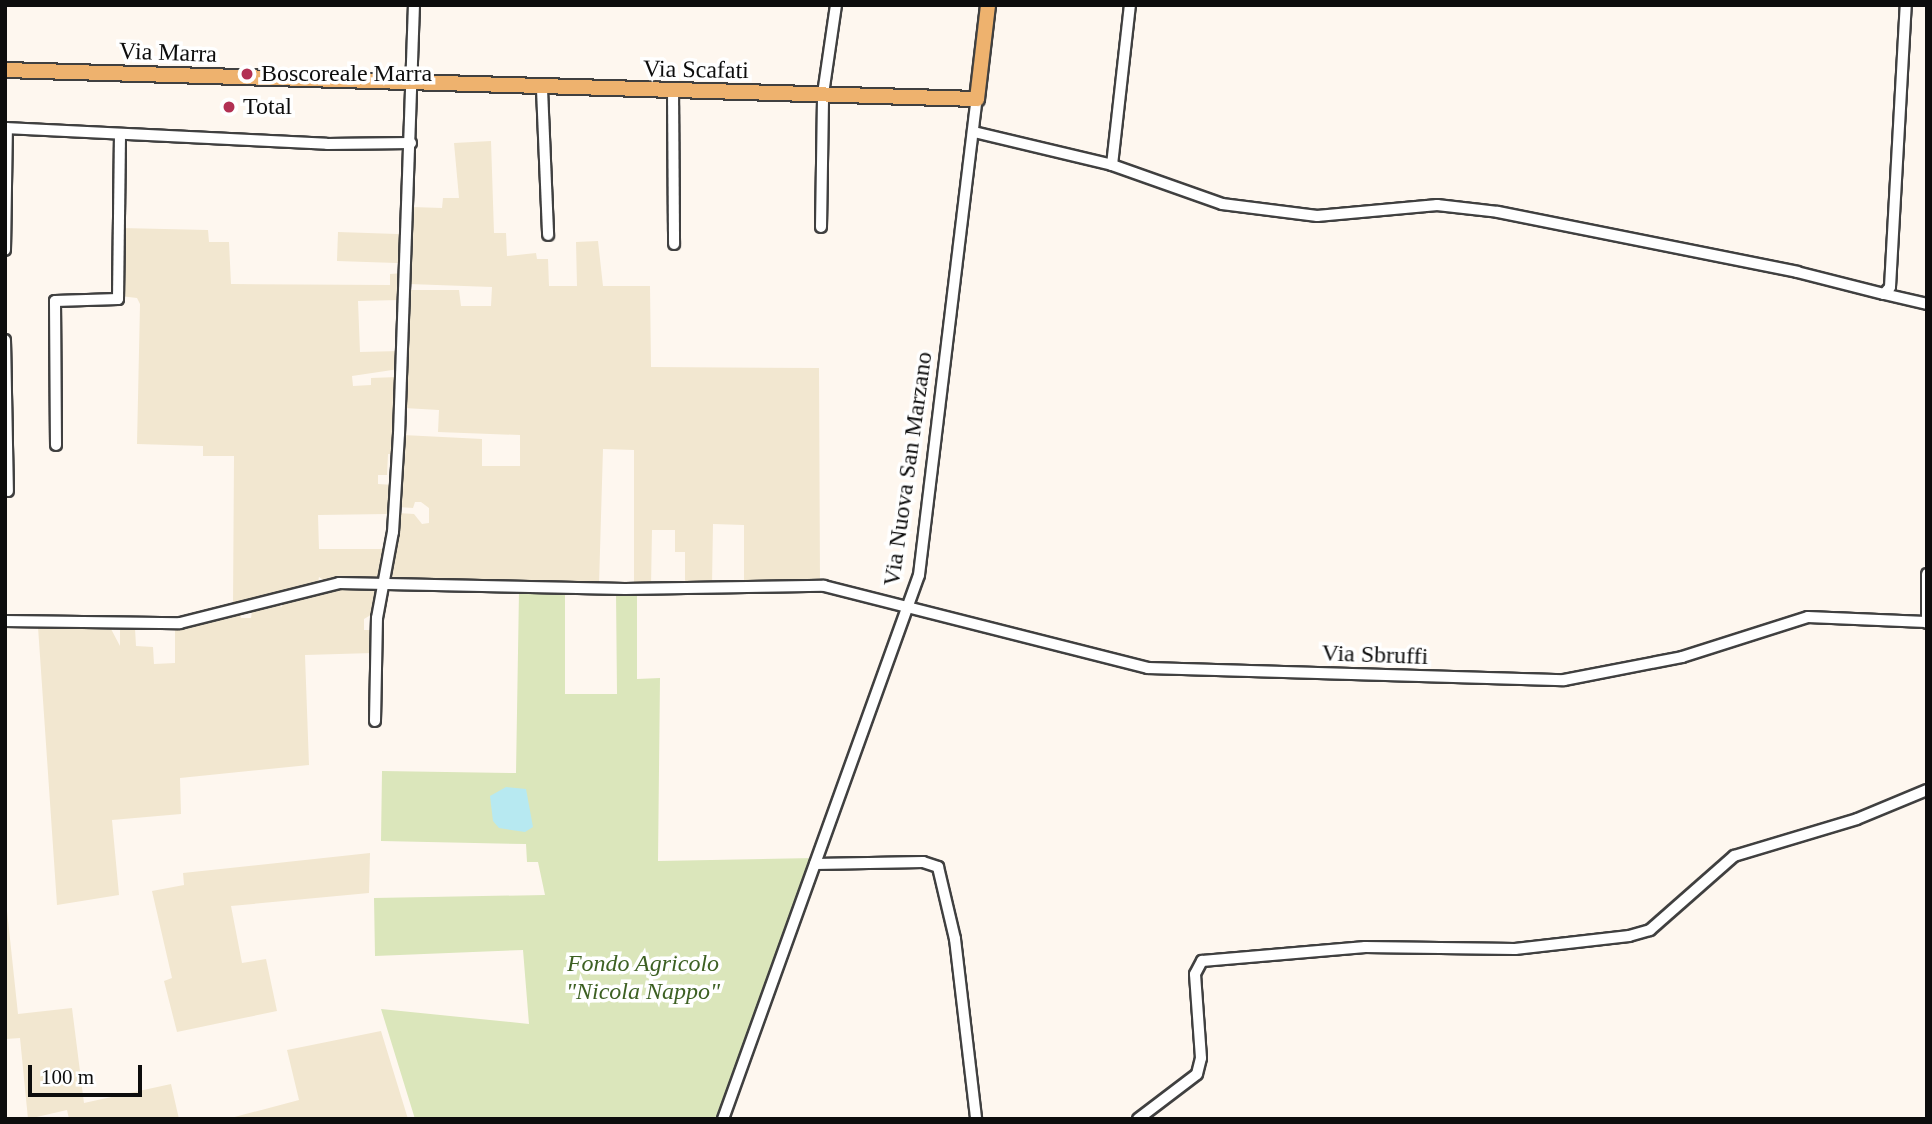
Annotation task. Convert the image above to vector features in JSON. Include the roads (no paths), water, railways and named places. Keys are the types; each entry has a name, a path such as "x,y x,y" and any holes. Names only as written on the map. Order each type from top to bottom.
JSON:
{"main road":[{"name":"Via Nuova San Marzano","path":"977,99 988,5"},
{"name":"Via Marra","path":"5,71 414,83"},
{"name":"Via Scafati","path":"414,83 542,89 977,99"}],"street":[{"path":"375,721 377,618 385,583 398,446 414,83 414,5"},
{"path":"821,227 823,94 836,5"},
{"path":"1112,165 1130,5"},
{"path":"1884,294 1890,287 1906,5"},
{"path":"542,89 548,235"},
{"path":"673,92 674,244"},
{"name":"Via Nuova San Marzano","path":"723,1119 910,607 928,519 977,99"},
{"path":"5,250 6,128 327,144 411,143"},
{"path":"974,132 1112,165 1222,204 1317,216 1437,205 1499,212 1797,272 1927,304"},
{"path":"56,445 55,301 118,299 120,134"},
{"path":"5,340 8,491"},
{"path":"1926,623 1927,574"},
{"name":"Via Sbruffi","path":"5,621 180,623 323,585 385,583 625,589 824,586 1147,668 1537,680 1564,680 1682,657 1821,615 1926,623"},
{"path":"1138,1119 1197,1074 1201,1058 1195,974 1202,961 1365,947 1516,949 1629,936 1650,930 1734,856 1857,819 1927,790"},
{"path":"815,864 923,862 938,867 955,939 976,1119"}],"water":[{"path":"506,787 526,789 533,827 525,832 499,828 493,821 490,796"}],"place":[{"name":"Boscoreale Marra","path":"247,74"},
{"name":"Total","path":"229,107"}],"park label":[{"name":"Fondo Agricolo \"Nicola Nappo\"","path":"643,978"}]}
